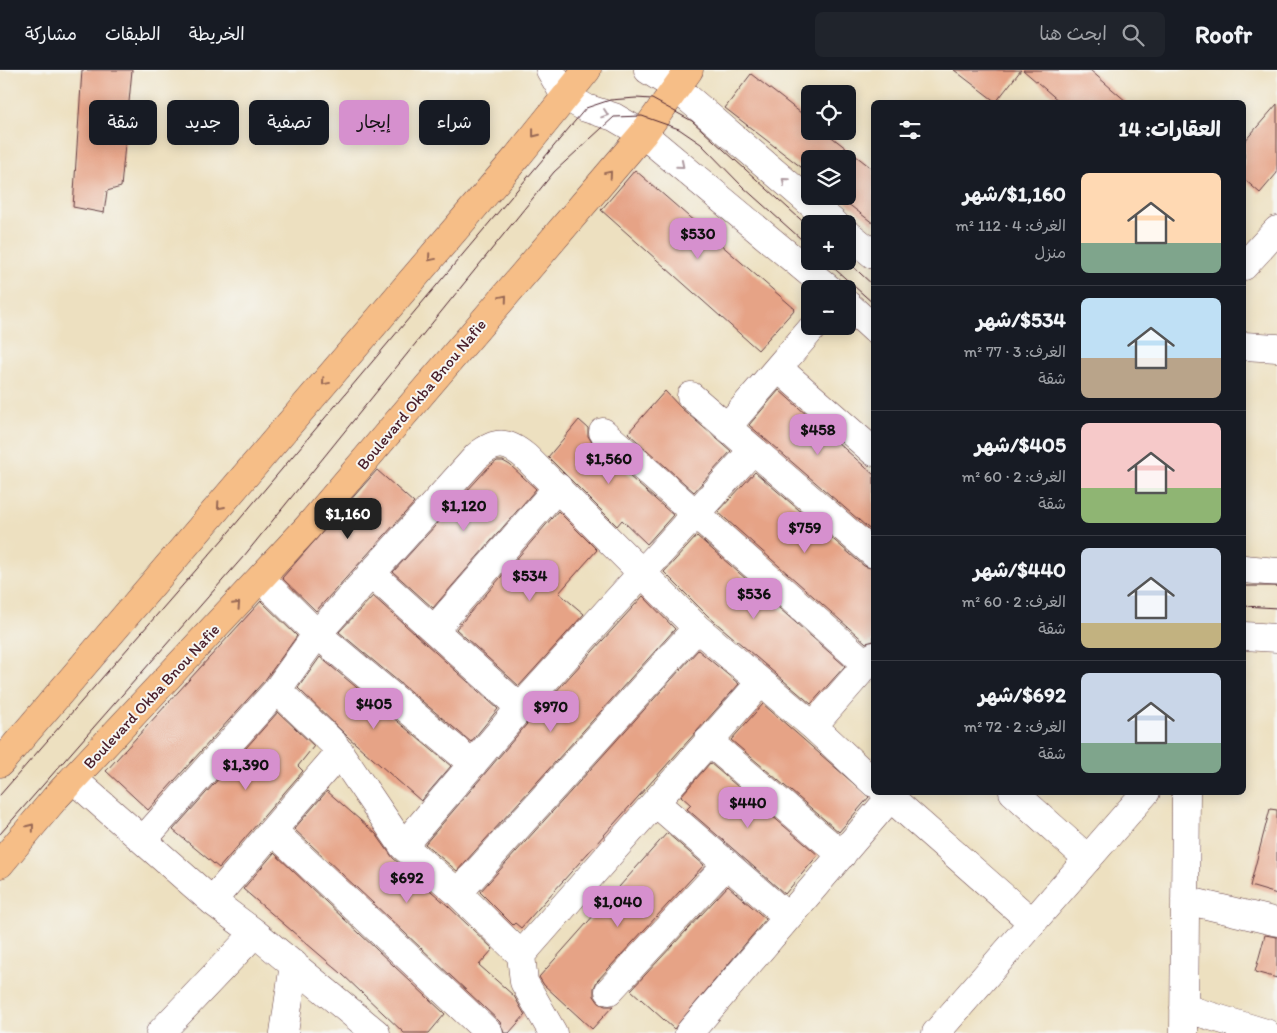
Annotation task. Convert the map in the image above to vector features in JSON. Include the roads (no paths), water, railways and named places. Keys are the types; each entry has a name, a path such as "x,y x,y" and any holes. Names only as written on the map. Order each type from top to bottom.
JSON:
{"main road":[{"path":"0,763 528,144 588,70"},
{"name":"Boulevard Okba Bnou Nafie","path":"0,864 73,779 261,579 643,134 682,78"}],"street":[{"path":"550,70 565,96 586,108 614,117 643,134 818,280"},
{"path":"648,70 682,78 826,215"},
{"path":"1246,264 1277,230"},
{"path":"856,240 871,253"},
{"path":"856,312 871,326"},
{"path":"727,427 806,335"},
{"path":"1246,346 1277,348"},
{"path":"778,368 871,449"},
{"path":"691,396 871,551"},
{"path":"604,432 696,514 870,661 812,726"},
{"path":"144,839 278,690 317,634 371,573 477,456 488,447 499,444 513,446 558,487 697,628 871,779"},
{"path":"403,846 520,708 752,450"},
{"path":"434,630 558,487"},
{"path":"1246,569 1277,572"},
{"path":"371,573 520,708"},
{"path":"261,579 317,634 474,764"},
{"path":"458,893 697,628"},
{"path":"1246,636 1277,638"},
{"path":"521,955 760,683"},
{"path":"278,690 340,752 403,846 458,893 521,955 524,982 553,1033"},
{"path":"708,741 842,855"},
{"path":"212,901 340,752"},
{"path":"73,779 144,839 212,901 294,964 376,1033"},
{"path":"689,1033 842,855 884,795"},
{"path":"889,795 1032,922"},
{"path":"1016,795 1088,859"},
{"path":"936,1033 1143,795"},
{"path":"1181,796 1185,900 1184,1021 1266,1033"},
{"path":"656,803 788,916"},
{"path":"273,831 489,1033"},
{"path":"610,991 727,864"},
{"path":"1185,900 1277,922"},
{"path":"160,1033 255,933"},
{"path":"284,1033 294,964"}],"tram line":[{"path":"0,795 223,539 586,108 610,100 652,99 692,121 801,220"},
{"path":"0,834 244,556 554,172 614,117 642,116 679,129 701,144 743,187 801,239"},
{"path":"856,269 871,283"},
{"path":"836,270 871,301"},
{"path":"1246,586 1277,586"},
{"path":"1246,606 1277,608"}]}
